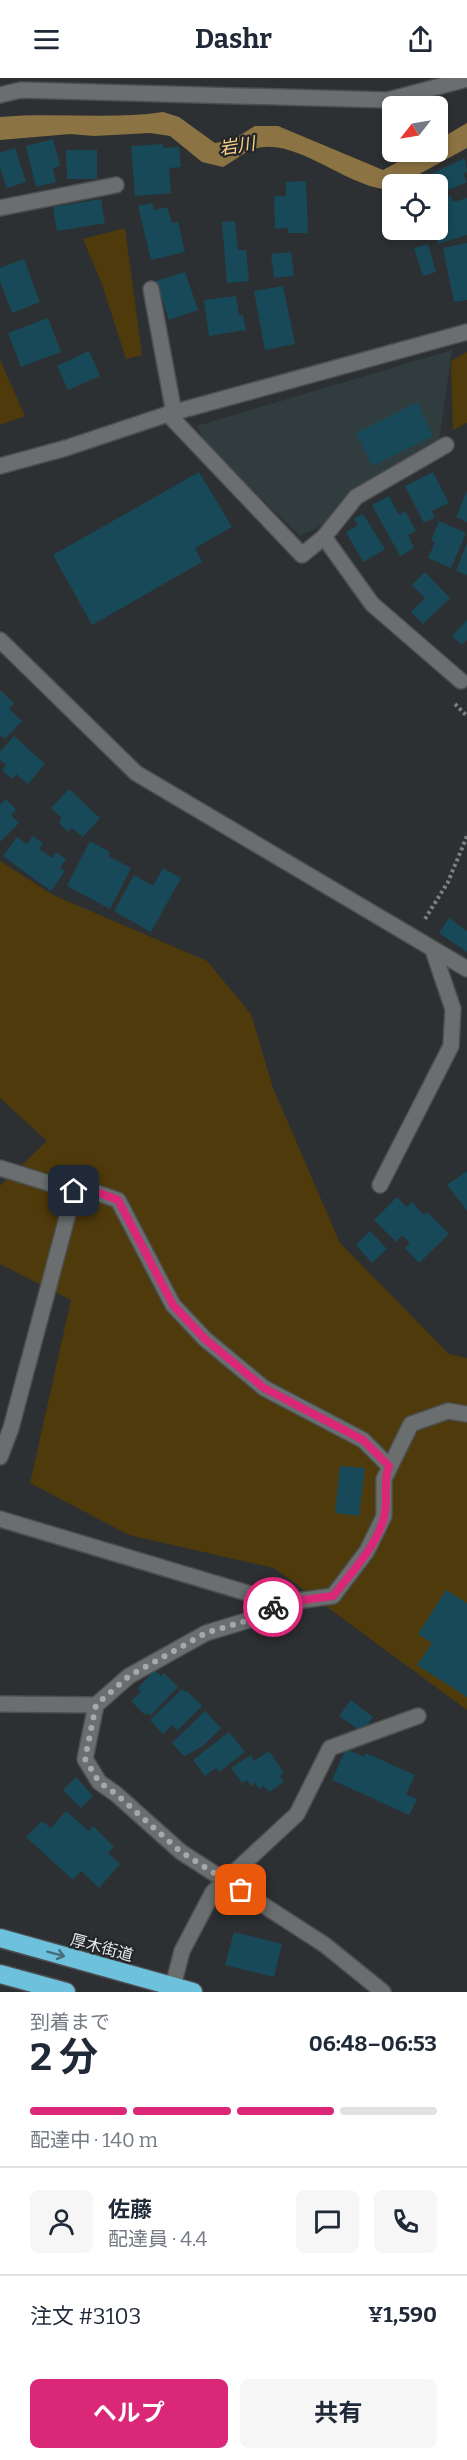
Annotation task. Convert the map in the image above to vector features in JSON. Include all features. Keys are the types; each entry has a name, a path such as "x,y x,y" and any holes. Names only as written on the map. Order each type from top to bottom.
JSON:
{"highway":[{"name":"厚木街道","path":"0,1938 193,1992"},
{"path":"0,1974 66,1992"}],"street":[{"path":"0,94 21,90 388,100 467,79"},
{"path":"0,208 116,185"},
{"path":"151,289 171,414 302,555 324,537 356,497 446,445"},
{"path":"0,466 66,448 171,414 467,332"},
{"path":"324,537 372,604 461,681"},
{"path":"0,640 136,774 467,969"},
{"path":"380,1185 451,1046 453,1009 433,950"},
{"path":"0,1168 74,1191 97,1192 118,1200 173,1305 205,1339 264,1388 363,1440 387,1472"},
{"path":"0,1457 11,1428 74,1191"},
{"path":"383,1992 325,1945 181,1852 116,1794 99,1782 85,1759 96,1705 129,1676 206,1633 249,1620 281,1603 333,1596 367,1551 384,1516 387,1472 411,1424 448,1411 467,1414"},
{"path":"0,1520 281,1603"},
{"path":"0,1704 96,1705"},
{"path":"173,1986 182,1951 213,1892 297,1814 330,1748 418,1716"}],"path":[{"path":"414,938 448,882 467,836"}],"shaded area":[{"path":"125,228 142,355 126,359 102,284 83,239"},
{"path":"452,350 439,441 345,497 323,525 300,536 205,443 197,426"},
{"path":"467,352 467,423 453,430 451,361"},
{"path":"0,360 25,416 0,425"},
{"path":"0,861 53,895 207,961 251,1014 273,1088 340,1243 449,1354 467,1358 467,1710 274,1568 129,1535 30,1483 71,1300 0,1264 0,1186 47,1141 0,1098"}],"water":[{"name":"岩川","path":"163,112 179,117 215,143 232,140 255,126 278,126 383,170 398,162 441,162 419,174 382,174 382,188 357,181 285,149 268,147 251,150 223,167 202,162 170,136 150,133 94,136 70,134 0,140 0,117"},
{"path":"467,123 467,148 448,158 448,134"}],"building":[{"path":"53,139 60,166 53,168 56,182 36,187 26,146"},
{"path":"163,144 163,148 179,147 181,167 169,168 171,193 135,196 131,146"},
{"path":"15,148 26,182 7,188 0,168 0,153"},
{"path":"66,150 97,150 97,179 67,179"},
{"path":"465,158 467,172 463,174 467,182 448,190 448,174 431,174"},
{"path":"306,181 308,233 288,233 288,228 275,229 274,196 286,196 286,182"},
{"path":"451,196 453,202 467,198 467,235 438,244 437,240 448,240 448,197"},
{"path":"101,199 105,223 57,231 53,207"},
{"path":"152,203 154,210 167,207 172,223 178,222 185,252 151,260 138,206"},
{"path":"235,221 238,250 246,250 249,281 227,283 222,222"},
{"path":"467,243 467,300 454,302 443,248"},
{"path":"428,244 436,272 423,276 414,248"},
{"path":"291,252 294,276 274,278 271,254"},
{"path":"24,259 40,302 12,313 0,281 0,268"},
{"path":"185,272 198,310 169,320 156,281"},
{"path":"283,286 295,344 265,350 254,291"},
{"path":"236,296 239,315 243,315 246,330 209,336 204,300"},
{"path":"48,318 61,352 21,367 8,333"},
{"path":"89,351 100,376 68,390 57,366"},
{"path":"417,402 433,436 372,466 356,433"},
{"path":"199,472 232,527 195,548 202,562 92,625 53,555"},
{"path":"433,472 449,503 432,511 435,517 424,523 405,486"},
{"path":"467,491 467,522 456,517"},
{"path":"389,496 399,515 405,511 416,531 408,535 414,548 400,556 372,505"},
{"path":"363,514 385,549 363,562 346,532 358,525 354,519"},
{"path":"439,521 466,533 451,568 428,558 435,542 431,540"},
{"path":"467,543 467,575 456,571"},
{"path":"425,572 450,598 423,624 411,612 425,598 412,585"},
{"path":"467,620 467,640 462,645 452,636"},
{"path":"0,690 14,703 9,709 22,721 5,739 0,735"},
{"path":"14,736 45,764 28,784 16,774 12,779 2,770 6,765 0,760 0,752"},
{"path":"69,789 100,818 83,837 72,828 68,832 59,823 62,818 51,808"},
{"path":"6,799 16,810 11,815 19,823 0,842 0,805"},
{"path":"33,836 43,844 39,849 52,858 56,852 66,859 60,868 65,871 51,891 3,856 17,837 27,844"},
{"path":"90,841 110,852 108,856 131,868 110,909 67,886"},
{"path":"163,868 181,878 151,932 114,911 134,875 153,886"},
{"path":"449,918 467,931 467,952 439,933"},
{"path":"467,1171 467,1211 447,1185"},
{"path":"397,1197 406,1207 412,1202 424,1215 427,1212 449,1234 419,1263 405,1248 410,1243 402,1235 396,1242 374,1220"},
{"path":"370,1231 387,1249 372,1263 356,1245"},
{"path":"340,1466 365,1468 359,1516 335,1513"},
{"path":"446,1590 467,1603 467,1697 417,1665 432,1643 418,1634"},
{"path":"155,1670 161,1676 164,1673 178,1687 150,1716 148,1713 145,1715 131,1701 141,1692 138,1688"},
{"path":"182,1689 202,1706 177,1731 172,1725 163,1734 150,1720"},
{"path":"351,1700 373,1717 362,1732 339,1716"},
{"path":"205,1711 221,1728 202,1747 184,1756 172,1743"},
{"path":"229,1732 245,1752 219,1772 216,1768 205,1776 193,1760"},
{"path":"346,1749 364,1757 366,1753 415,1775 406,1794 417,1799 409,1815 332,1780"},
{"path":"269,1751 284,1773 280,1776 284,1782 269,1792 264,1786 259,1789 255,1783 251,1786 247,1780 242,1783 231,1768 251,1755 254,1761"},
{"path":"76,1777 93,1796 81,1808 63,1790"},
{"path":"66,1811 89,1831 93,1826 114,1847 108,1853 120,1864 99,1888 81,1871 73,1880 26,1837 42,1821 51,1828"},
{"path":"234,1932 282,1944 274,1977 225,1965"}],"way so far":[{"path":"241,1890 181,1852 116,1794 99,1782 85,1759 96,1705 129,1676 206,1633 249,1620 273,1607"}],"route":[{"path":"74,1191 97,1192 118,1200 173,1305 205,1339 264,1388 363,1440 389,1466 384,1479 384,1516 367,1551 333,1596 281,1603 273,1607"}]}
